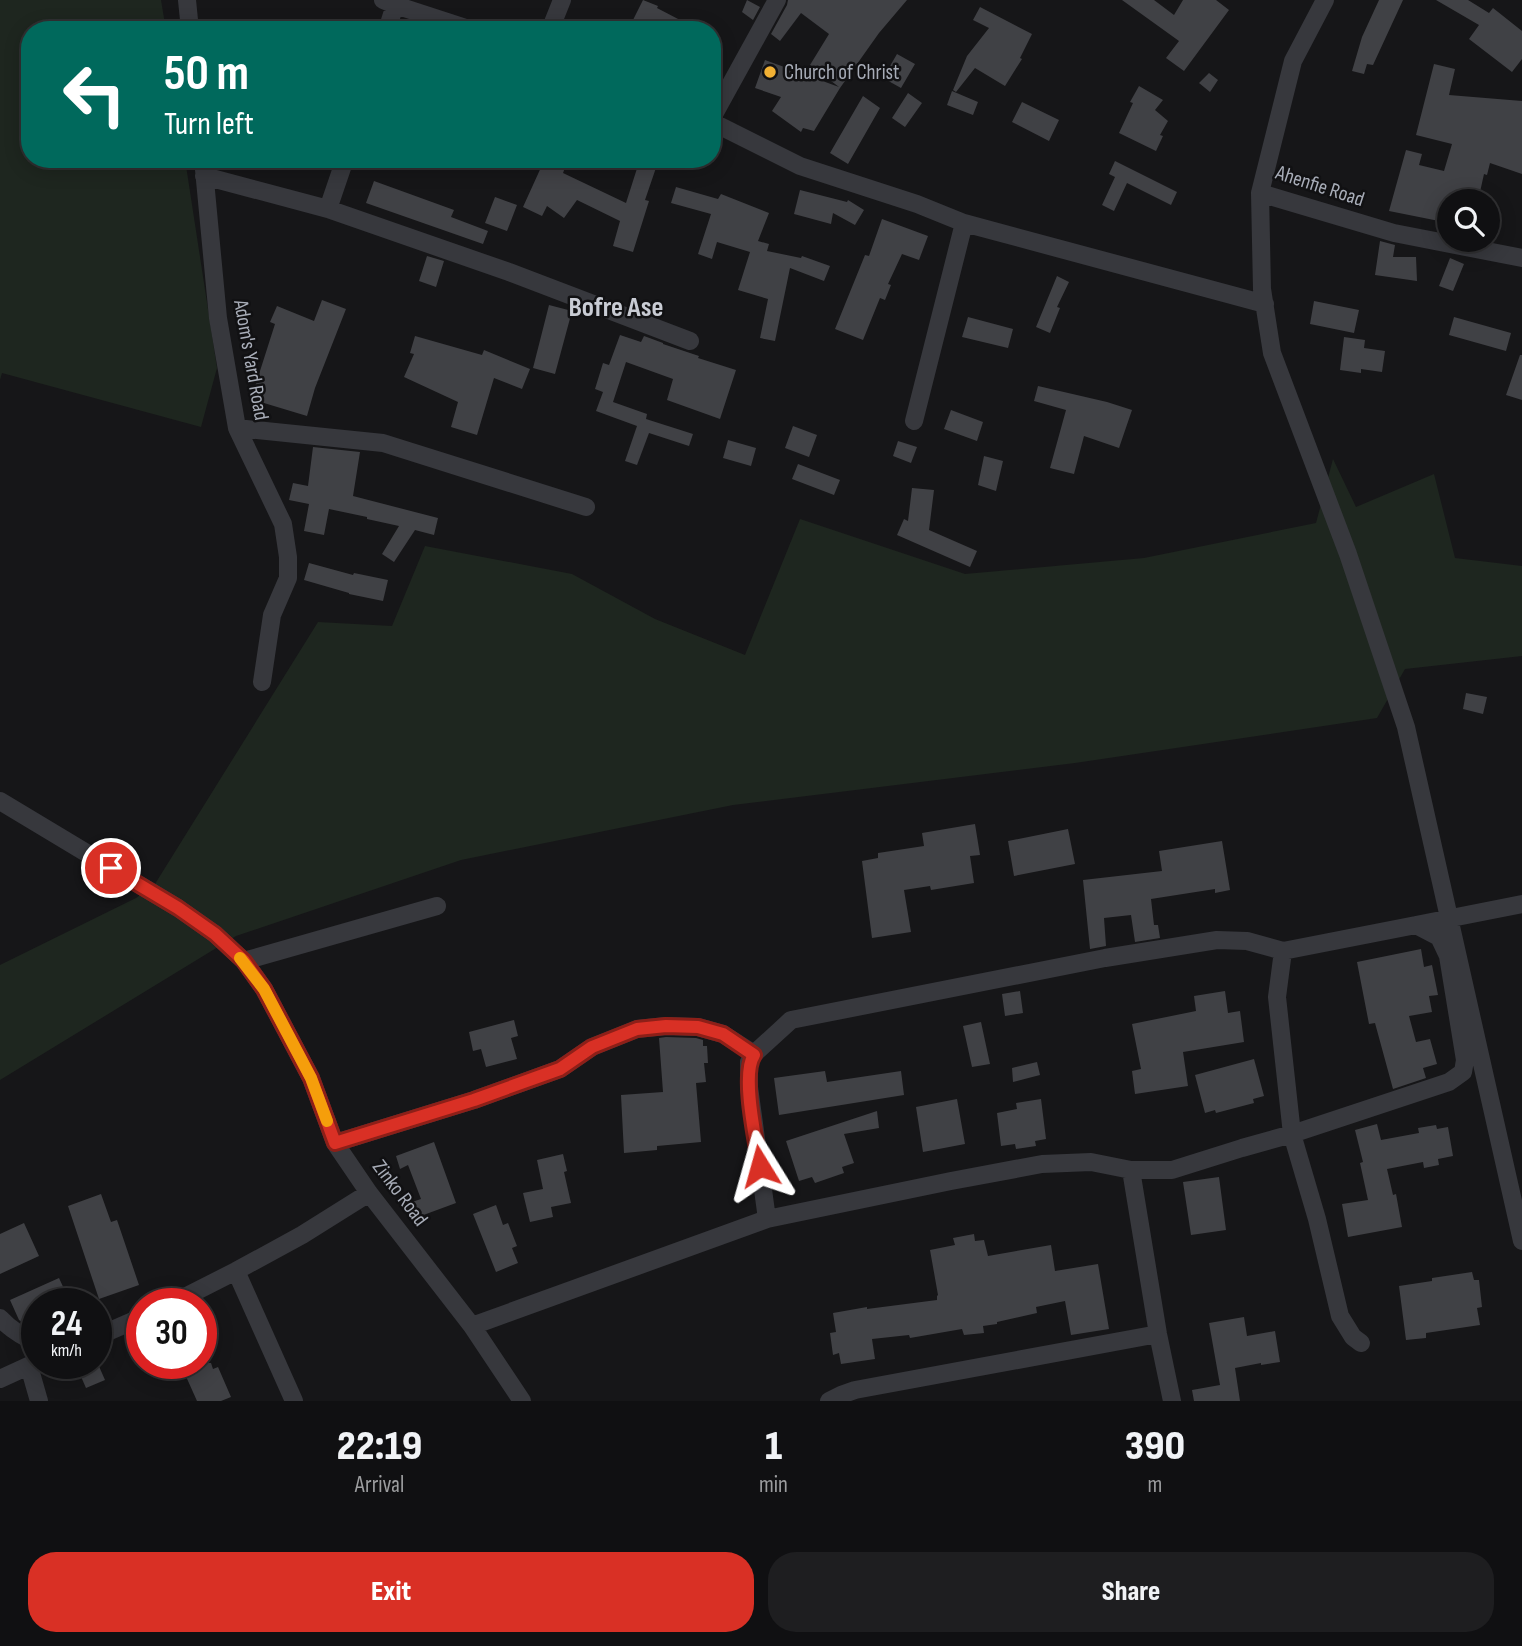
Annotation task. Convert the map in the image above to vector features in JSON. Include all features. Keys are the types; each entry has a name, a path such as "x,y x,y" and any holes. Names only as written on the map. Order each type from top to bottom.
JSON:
{"street":[{"path":"187,0 189,21"},
{"path":"554,21 562,0"},
{"path":"721,103 777,0"},
{"name":"Ahenfie Road","path":"1325,0 1293,61 1260,193 1394,233 1522,258"},
{"path":"388,21 389,2 445,21"},
{"path":"721,125 800,166 917,204 964,223 1265,304"},
{"path":"204,168 509,272 690,341"},
{"name":"Adom's Yard Road","path":"204,168 218,318 237,428 283,524 288,556 288,578 272,615 262,682"},
{"path":"328,209 342,168"},
{"path":"1260,193 1262,289 1272,353 1348,554 1406,727 1522,1241"},
{"path":"914,421 964,223"},
{"path":"237,428 383,443 586,507"},
{"name":"Zinko Road","path":"0,801 178,908 215,934 244,961 264,989 311,1078 335,1143 369,1193 472,1326 522,1401"},
{"path":"767,1219 749,1087 750,1062 791,1020 1105,958 1217,940 1247,941 1283,951 1522,904"},
{"path":"244,961 437,905"},
{"path":"472,1326 767,1219 1042,1164 1091,1162 1131,1170 1172,1170 1449,1082 1463,1072 1465,1060 1448,956 1439,937 1416,925"},
{"path":"1283,951 1277,997 1292,1134 1317,1219 1340,1316 1353,1337 1361,1343"},
{"path":"335,1143 474,1100 560,1069 592,1047 637,1029 698,1027 723,1034 754,1055"},
{"path":"1131,1170 1172,1401"},
{"path":"203,1288 302,1235 369,1193"},
{"path":"236,1271 294,1401"},
{"path":"0,1318 21,1335"},
{"path":"829,1401 855,1390 1158,1334"},
{"path":"0,1379 21,1369"},
{"path":"35,1379 39,1401"}],"shaded area":[{"path":"0,0 161,0 164,21 21,21 21,168 186,168 217,368 201,427 2,373 0,380"},
{"path":"1333,459 1356,507 1434,474 1455,558 1522,566 1522,656 1405,669 1377,718 1075,763 733,805 461,860 236,936 0,1080 0,965 136,898 155,884 318,622 392,626 425,546 572,574 655,619 745,655 800,519 965,574 1144,558 1316,523"}],"building":[{"path":"643,0 680,20 680,21 632,21"},
{"path":"747,0 760,7 753,20 742,12"},
{"path":"788,0 907,0 879,33 840,88 814,131 803,128 801,132 772,111 781,97 755,88 765,60 839,87 810,65 829,34 801,13 780,41 771,34"},
{"path":"1122,0 1154,0 1174,15 1183,0 1216,0 1229,10 1184,71 1166,58 1179,41"},
{"path":"1379,0 1403,0 1373,65 1367,64 1364,74 1352,71 1362,37"},
{"path":"1436,0 1468,0 1489,13 1493,8 1522,31 1522,59 1512,72 1469,39 1479,25"},
{"path":"980,7 1032,34 1020,58 1022,59 1005,86 975,68 956,92 953,90 967,56 989,28 973,20"},
{"path":"897,54 915,64 901,88 883,78"},
{"path":"1434,64 1455,69 1449,95 1522,101 1522,174 1490,163 1481,189 1437,189 1437,221 1389,211 1406,150 1422,154 1419,165 1444,171 1452,144 1416,135"},
{"path":"1209,73 1218,80 1210,92 1199,83"},
{"path":"1139,86 1163,100 1155,110 1168,121 1160,135 1163,136 1156,151 1119,133"},
{"path":"952,91 978,102 973,115 947,105"},
{"path":"908,93 922,103 905,127 892,118"},
{"path":"863,96 880,108 848,164 830,153"},
{"path":"1022,102 1059,120 1049,141 1012,122"},
{"path":"1115,161 1177,192 1171,205 1127,183 1114,211 1102,205 1115,177 1109,174"},
{"path":"541,168 565,168 563,173 626,203 637,168 656,168 645,200 649,201 633,252 613,246 620,221 577,200 564,218 547,206 542,216 523,207"},
{"path":"374,181 454,210 451,217 488,231 483,244 366,203"},
{"path":"676,187 718,199 721,194 769,213 758,241 769,244 767,251 801,258 802,256 830,266 824,281 790,268 775,341 760,338 768,299 738,290 750,252 717,242 712,259 698,254 711,214 671,203"},
{"path":"800,190 847,202 848,200 864,210 855,225 833,213 831,224 794,214"},
{"path":"495,197 517,205 507,231 485,223"},
{"path":"882,219 928,236 919,260 902,254 888,284 891,285 885,300 880,298 863,340 835,329 865,255 869,256"},
{"path":"1380,241 1395,245 1393,257 1416,257 1417,281 1375,275"},
{"path":"427,256 444,261 436,287 419,281"},
{"path":"1450,258 1464,264 1453,291 1439,286"},
{"path":"1057,276 1069,282 1057,307 1060,308 1050,333 1036,327"},
{"path":"322,300 346,309 307,416 251,399 275,324 270,322 277,306 314,321"},
{"path":"1314,301 1359,310 1354,333 1310,324"},
{"path":"549,305 572,311 555,374 533,368"},
{"path":"968,317 1013,329 1008,348 962,337"},
{"path":"1454,317 1511,333 1506,351 1449,335"},
{"path":"620,335 641,342 644,336 736,370 720,419 667,400 673,379 626,362 613,402 647,414 646,419 693,434 689,446 649,433 637,465 625,461 637,426 596,411 603,392 595,389 603,363 609,365"},
{"path":"415,336 482,355 484,350 530,369 522,389 494,378 477,435 451,427 458,402 404,377 414,354 410,353"},
{"path":"1344,337 1365,340 1364,348 1385,351 1382,372 1340,370"},
{"path":"1522,355 1522,400 1506,395"},
{"path":"1038,386 1132,410 1119,448 1084,436 1074,474 1050,468 1066,410 1034,401"},
{"path":"951,410 983,422 977,441 944,429"},
{"path":"793,426 817,435 809,457 785,448"},
{"path":"728,440 756,448 751,466 723,458"},
{"path":"898,441 917,447 911,463 893,456"},
{"path":"313,447 360,452 353,496 438,518 434,535 415,530 394,562 382,554 399,526 329,509 324,535 304,531 309,504 289,500 293,483 308,486"},
{"path":"984,456 1003,461 996,491 978,485"},
{"path":"798,464 840,480 834,495 792,479"},
{"path":"912,488 934,490 929,530 977,551 970,567 897,535 904,519 908,521"},
{"path":"309,563 353,575 354,573 388,580 383,601 304,580"},
{"path":"1466,693 1487,697 1483,714 1463,709"},
{"path":"975,824 980,855 970,856 974,883 931,890 930,886 904,890 911,932 872,938 862,861 878,858 878,853 924,846 922,833"},
{"path":"1068,829 1075,864 1014,876 1008,841"},
{"path":"1222,841 1230,890 1215,893 1215,889 1151,899 1154,925 1158,925 1160,938 1135,942 1131,915 1104,918 1106,946 1090,949 1083,880 1162,871 1159,851"},
{"path":"1421,949 1424,967 1432,965 1438,995 1429,996 1432,1012 1409,1016 1416,1042 1430,1039 1437,1064 1423,1068 1426,1078 1393,1089 1375,1023 1369,1024 1357,962"},
{"path":"1020,991 1023,1013 1005,1016 1002,994"},
{"path":"1225,991 1228,1013 1240,1011 1244,1042 1183,1052 1188,1086 1135,1094 1132,1071 1141,1069 1132,1024 1196,1011 1194,996"},
{"path":"514,1020 518,1036 511,1038 517,1059 486,1067 481,1049 473,1051 469,1032"},
{"path":"981,1022 990,1064 972,1067 963,1026"},
{"path":"659,1038 696,1038 703,1040 703,1046 707,1046 708,1063 704,1063 706,1082 696,1083 701,1142 657,1146 657,1150 624,1153 621,1095 663,1092"},
{"path":"1254,1059 1264,1096 1253,1099 1254,1103 1216,1113 1215,1110 1205,1113 1195,1075"},
{"path":"1037,1062 1040,1075 1013,1082 1012,1068"},
{"path":"825,1071 827,1082 901,1071 904,1095 779,1115 774,1078"},
{"path":"957,1099 965,1144 923,1152 916,1107"},
{"path":"1041,1099 1046,1139 1035,1141 1036,1146 1016,1149 1015,1144 1001,1146 997,1113 1017,1109 1016,1103"},
{"path":"877,1111 879,1128 844,1134 854,1163 842,1167 844,1173 815,1183 812,1177 799,1181 786,1141"},
{"path":"1377,1124 1381,1140 1419,1133 1418,1128 1436,1125 1437,1129 1448,1127 1453,1156 1438,1159 1439,1165 1424,1168 1423,1162 1387,1169 1393,1195 1396,1194 1402,1227 1348,1237 1342,1204 1368,1200 1355,1130"},
{"path":"434,1142 456,1203 418,1217 412,1202 421,1199 408,1165 400,1169 396,1156"},
{"path":"563,1154 571,1203 551,1207 553,1217 530,1222 523,1193 543,1189 537,1160"},
{"path":"1219,1177 1226,1230 1191,1235 1183,1182"},
{"path":"101,1194 111,1222 117,1220 139,1285 112,1294 112,1288 95,1288 68,1206"},
{"path":"496,1205 503,1225 508,1223 517,1246 512,1248 518,1263 496,1272 473,1214"},
{"path":"24,1223 39,1256 0,1274 0,1234"},
{"path":"974,1234 975,1241 984,1240 988,1256 1051,1245 1055,1271 1098,1264 1109,1329 1071,1335 1065,1301 1036,1307 1037,1313 983,1326 984,1333 964,1335 962,1329 910,1338 909,1335 872,1339 875,1359 841,1364 839,1353 833,1355 830,1333 836,1332 833,1313 937,1300 930,1250 955,1245 953,1238"},
{"path":"1472,1272 1474,1280 1479,1280 1482,1307 1477,1308 1480,1325 1426,1333 1426,1338 1406,1340 1399,1286"},
{"path":"59,1278 64,1288 37,1288"},
{"path":"21,1295 21,1321 19,1320 10,1300"},
{"path":"1244,1317 1247,1336 1275,1331 1280,1362 1235,1368 1240,1401 1194,1401 1192,1390 1220,1385 1209,1323"},
{"path":"218,1367 231,1397 221,1401 197,1401 187,1379 217,1379"},
{"path":"82,1379 105,1379 105,1380 86,1388"}],"slow traffic":[{"path":"240,958 264,989 311,1078 327,1121"}],"place":[{"name":"Church of Christ","path":"770,72"}],"district":[{"name":"Bofre Ase","path":"616,307"}],"route":[{"path":"111,868 178,908 215,934 244,961 264,989 311,1078 335,1143 474,1100 560,1069 592,1047 637,1029 698,1027 723,1034 754,1055 750,1062 749,1087 760,1166"}]}
